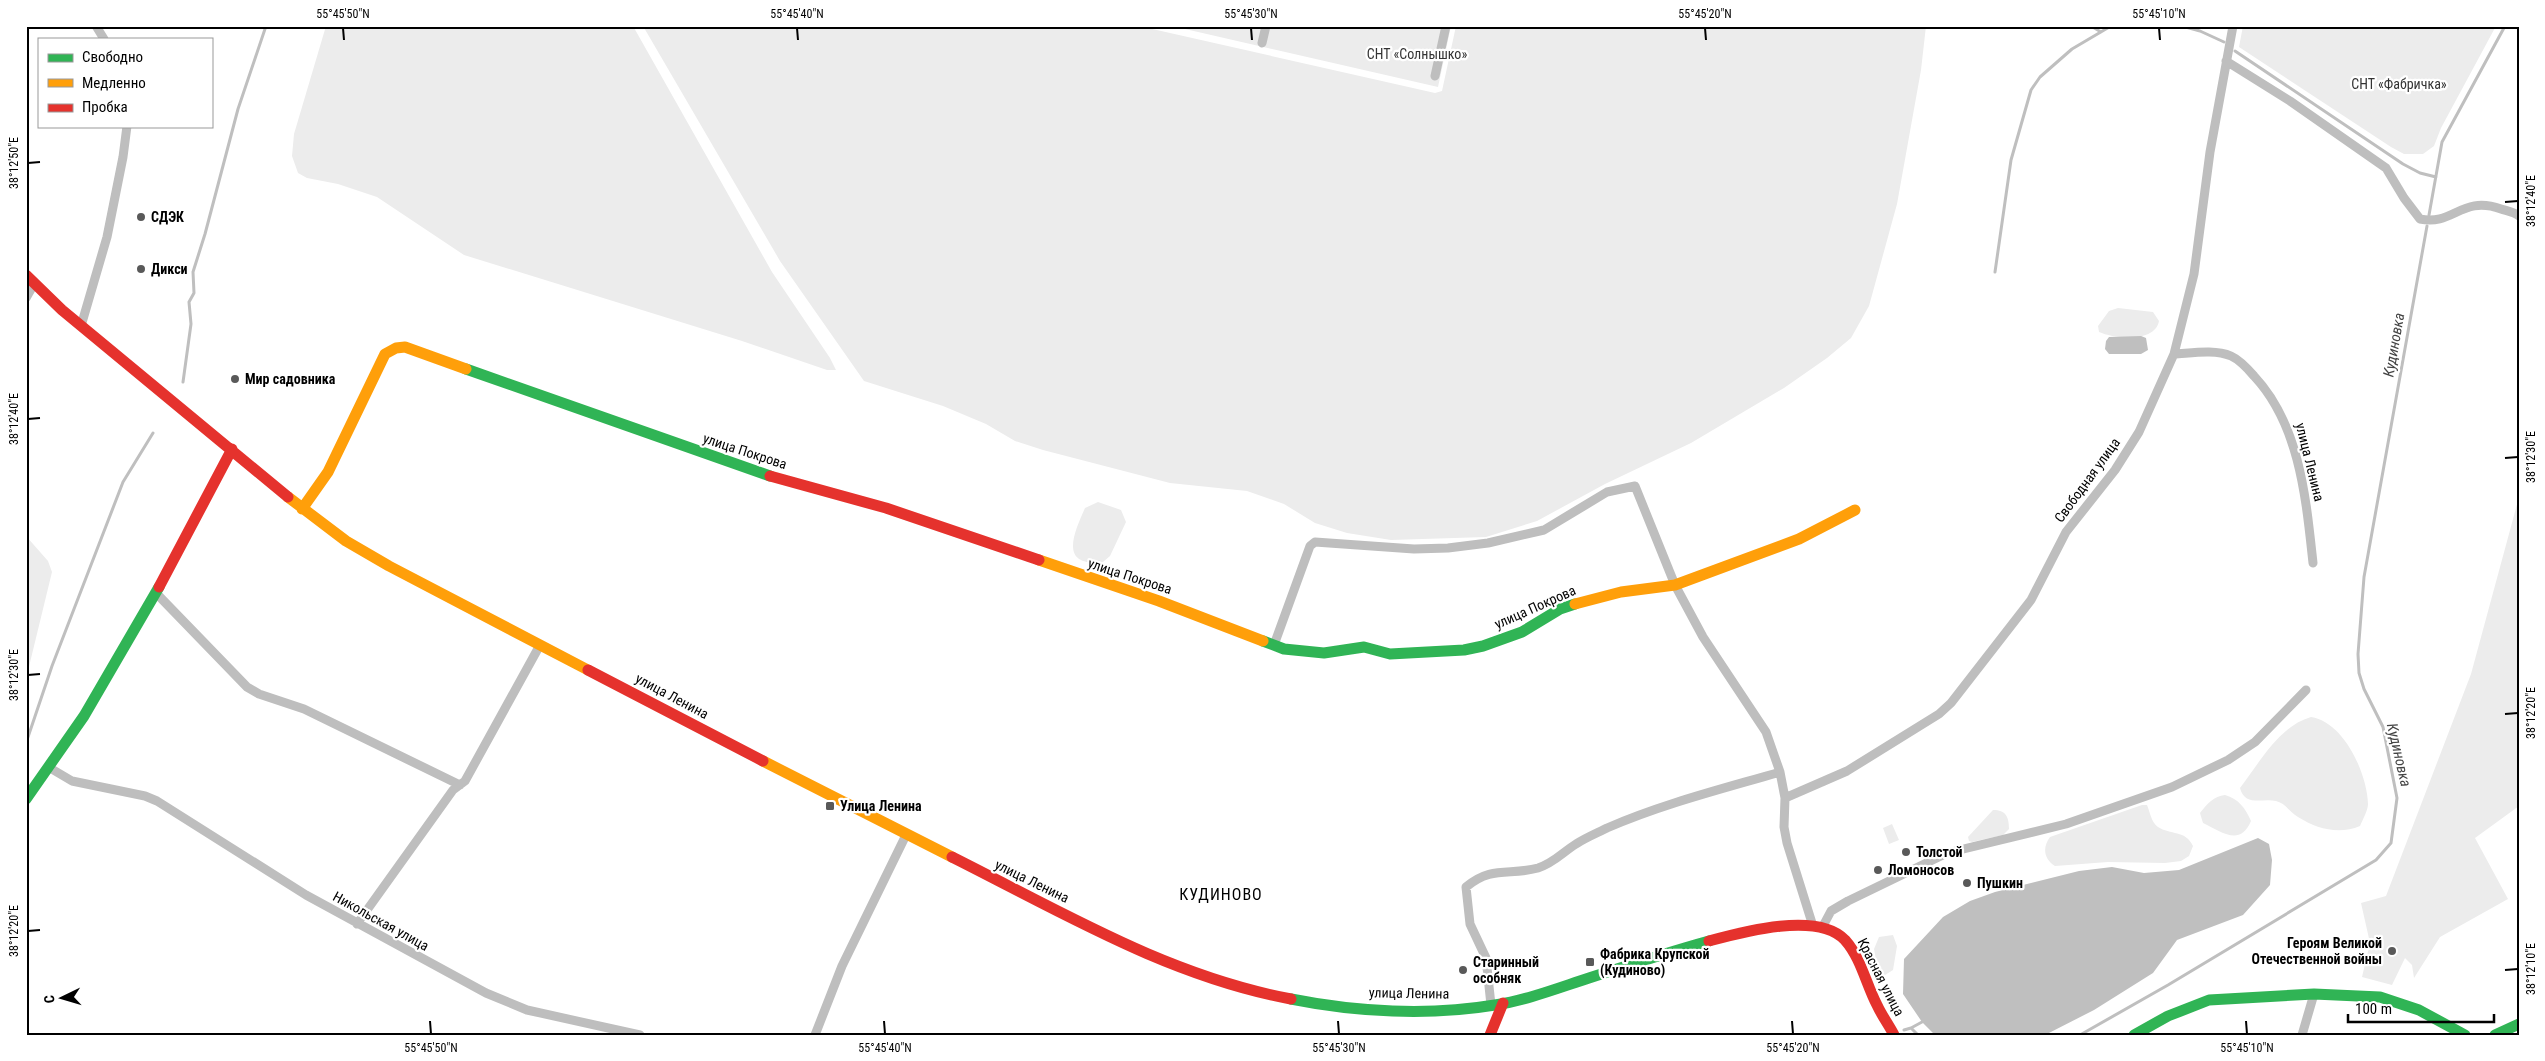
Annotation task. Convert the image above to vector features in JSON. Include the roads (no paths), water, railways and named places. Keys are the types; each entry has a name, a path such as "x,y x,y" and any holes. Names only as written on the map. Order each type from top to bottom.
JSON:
{"main road":[{"name":"улица Ленина","path":"30,280 82,326 302,509 346,542 906,835 1161,960 1264,994 1300,1001 1429,1011 1503,1003 1714,939 1818,925"},
{"name":"улица Покрова","path":"302,509 328,472 385,354 396,348 405,347 753,471 886,508 1160,601 1284,649 1324,653 1364,646 1390,654 1464,650 1522,632 1560,609 1586,600 1621,592 1675,585 1732,562 1799,539 1855,510"},
{"path":"26,800 50,768 107,678 156,593 232,449"},
{"name":"Красная улица","path":"1818,925 1836,932 1846,941 1878,1007 1894,1035"},
{"path":"2134,1035 2168,1016 2209,1000 2314,994 2380,997 2419,1010 2465,1035"},
{"path":"1490,1035 1503,1003"},
{"path":"2495,1035 2519,1024"}],"street":[{"path":"96,26 103,38"},
{"path":"1262,43 1266,26"},
{"path":"1435,76 1446,26"},
{"name":"Свободная улица","path":"1785,798 1847,770 1938,714 1951,703 2031,600 2066,532 2114,470 2139,432 2174,354 2194,274 2210,152 2233,26"},
{"path":"2226,61 2290,101 2386,168 2404,198 2420,219 2437,221 2464,208 2486,204 2519,216"},
{"path":"82,326 106,237 123,157 127,128"},
{"path":"26,298 30,280"},
{"name":"улица Ленина","path":"2174,354 2221,353 2233,357 2246,367 2267,391 2289,430 2308,517 2313,563"},
{"path":"1274,645 1310,546 1315,542 1414,549 1448,548 1488,543 1544,530 1607,492 1635,486 1675,585 1703,637 1766,732 1780,772 1785,798 1784,827 1787,843 1818,925 1831,911 1848,900 1947,853 2066,824 2172,787 2228,760 2255,742 2306,690"},
{"path":"156,593 247,687 259,694 304,709 460,785"},
{"path":"357,924 454,790 465,780 487,745 540,645"},
{"name":"Никольская улица","path":"50,768 72,781 126,792 157,801 306,895 446,973 510,1004 576,1022 640,1035"},
{"path":"1491,1005 1486,958 1470,924 1466,886 1485,874 1536,869 1564,854 1575,844 1607,828 1669,805 1780,772"},
{"path":"815,1035 842,966 906,835"},
{"path":"2302,1035 2314,994"}],"waterway":[{"path":"183,382 191,324 189,302 194,293 193,272 238,109 266,26"},
{"path":"2091,26 2101,32"},
{"path":"1995,272 2011,160 2031,90 2040,77 2072,49 2111,26"},
{"path":"2182,26 2200,31 2224,42"},
{"name":"Кудиновка","path":"2429,215 2442,142 2505,26"},
{"path":"2235,51 2403,164 2420,173 2436,177"},
{"name":"Кудиновка","path":"2080,1035 2168,985 2376,860 2391,843 2397,798 2383,727 2364,689 2359,673 2358,654 2364,577 2427,226"},
{"path":"26,743 52,666 123,482 153,433"},
{"path":"1911,1028 1922,1022"},
{"name":"Кудиновка","path":"1904,1030 1911,1028 1918,1035"}],"place":[{"name":"СДЭК","path":"141,217"},
{"name":"Дикси","path":"141,269"},
{"name":"Мир садовника","path":"235,379"},
{"name":"Улица Ленина","path":"830,806"},
{"name":"Толстой","path":"1906,852"},
{"name":"Ломоносов","path":"1878,870"},
{"name":"Пушкин","path":"1967,883"},
{"name":"Героям Великой Отечественной войны","path":"2392,951"},
{"name":"Фабрика Крупской (Кудиново)","path":"1590,962"},
{"name":"Старинный особняк","path":"1463,970"}],"district":[{"name":"КУДИНОВО","path":"1221,894"}],"park label":[{"name":"СНТ «Солнышко»","path":"1417,54"},
{"name":"СНТ «Фабричка»","path":"2399,84"}]}
